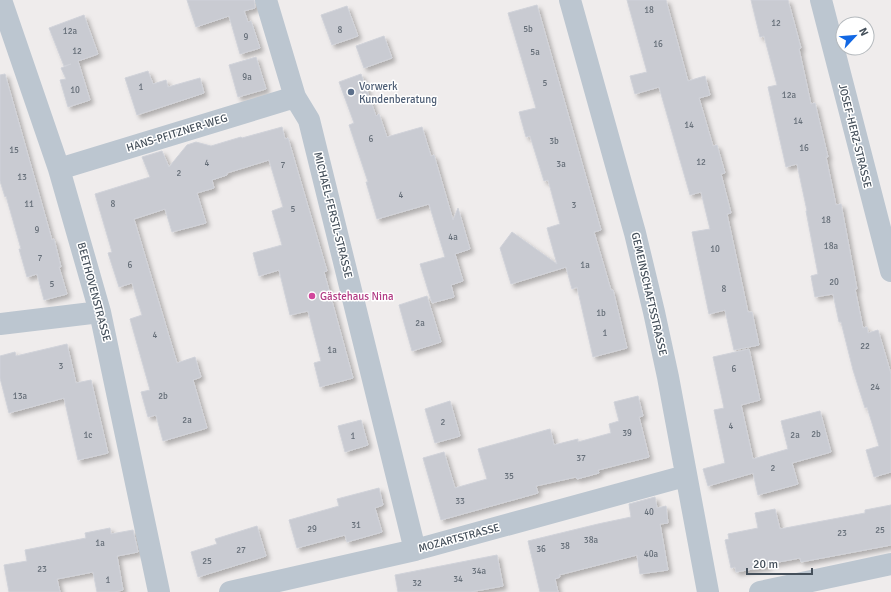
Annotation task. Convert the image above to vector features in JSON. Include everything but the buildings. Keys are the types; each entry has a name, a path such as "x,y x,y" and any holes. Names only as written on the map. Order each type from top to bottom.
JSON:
{"street":[{"name":"BEETHOVENSTRASSE","path":"1,0 60,169 100,312 159,592"},
{"name":"MICHAEL-FERSTL-STRASSE","path":"266,0 295,97 309,120 415,550"},
{"name":"GEMEINSCHAFTSSTRASSE","path":"570,0 635,233 668,378 708,592"},
{"name":"JOSEF-HERZ-STRASSE","path":"821,0 891,271"},
{"name":"HANS-PFITZNER-WEG","path":"60,169 295,97"},
{"path":"0,324 100,312"},
{"name":"MOZARTSTRASSE","path":"230,592 415,550 686,476"},
{"path":"760,592 891,564"}],"place":[{"name":"Vorwerk Kundenberatung","path":"351,92"},
{"name":"Gästehaus Nina","path":"312,296"}]}
